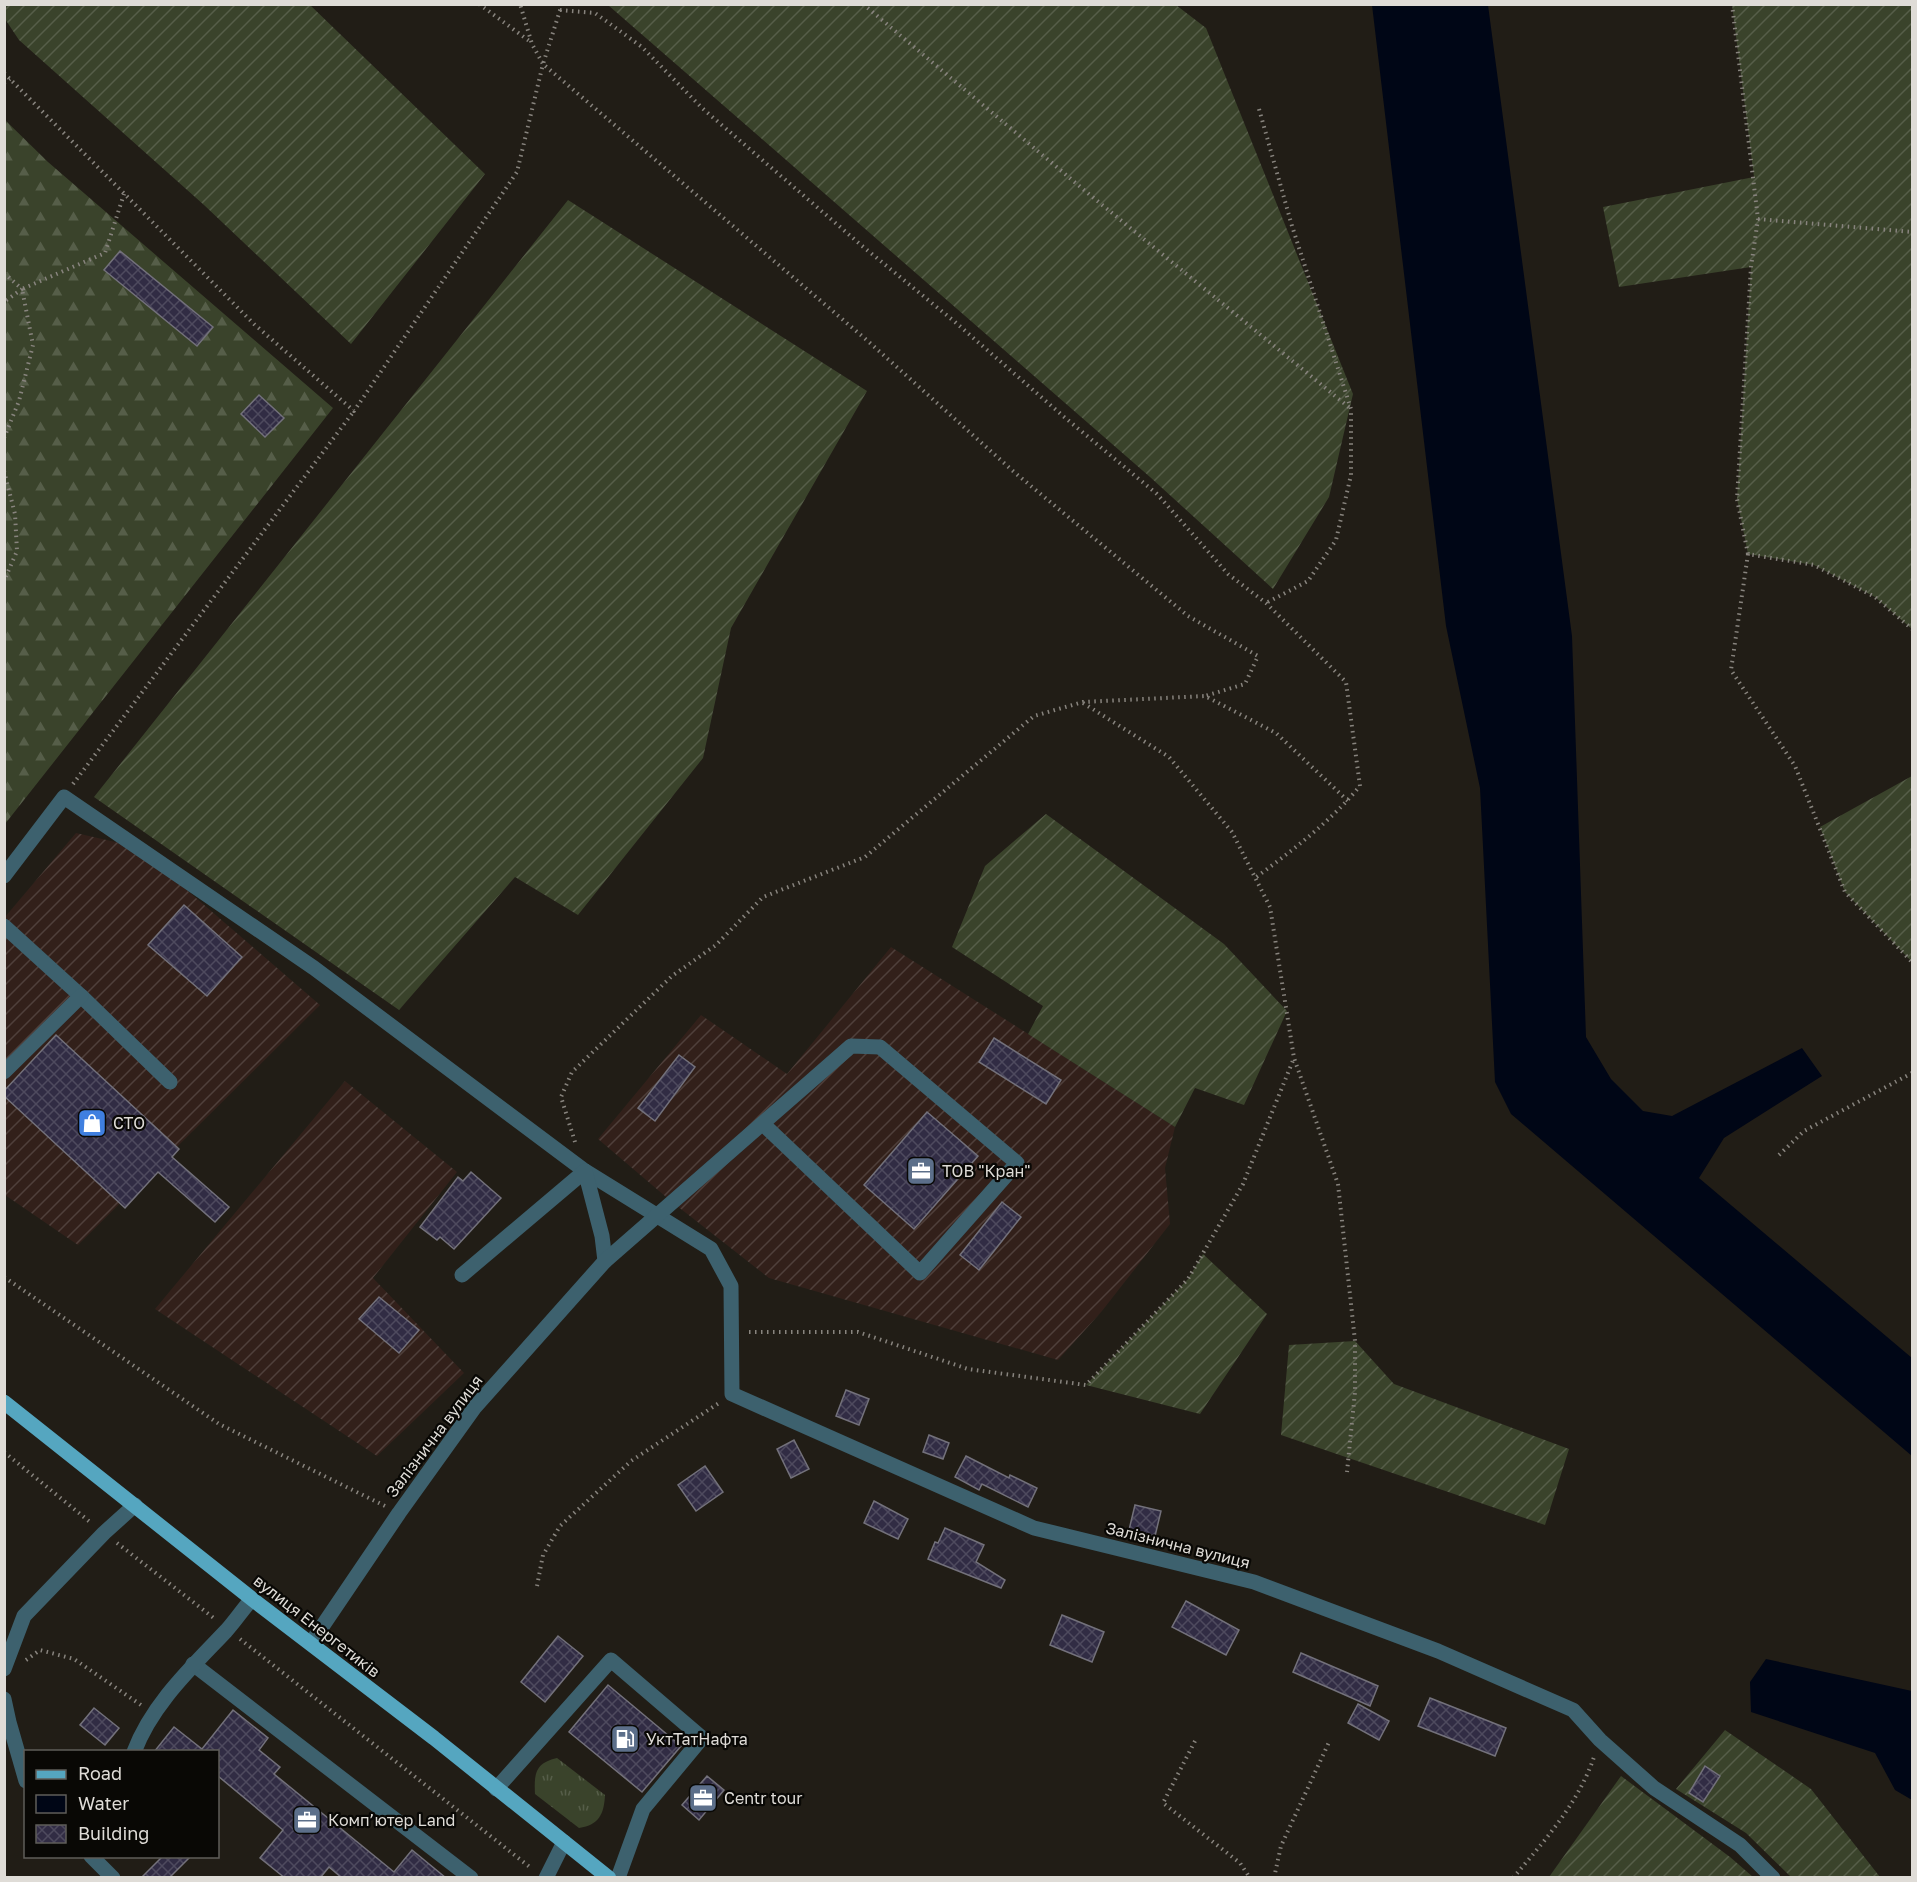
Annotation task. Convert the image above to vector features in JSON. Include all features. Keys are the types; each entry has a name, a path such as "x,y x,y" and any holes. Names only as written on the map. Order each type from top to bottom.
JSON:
{"main road":[{"name":"вулиця Енергетиків","path":"4,1402 252,1599 434,1738 609,1878"}],"street":[{"path":"4,876 64,797 314,968 585,1171 711,1249 731,1286 732,1394"},
{"path":"4,926 170,1082"},
{"path":"4,1072 81,996"},
{"name":"Залізнична вулиця","path":"311,1643 474,1407 605,1261 851,1046 880,1047 1017,1163 921,1273 763,1124"},
{"path":"585,1171 602,1236 605,1261"},
{"path":"462,1275 585,1171"},
{"name":"Залізнична вулиця","path":"732,1394 1034,1527 1254,1582 1438,1651 1573,1710 1600,1740 1654,1788 1740,1845 1773,1878"},
{"path":"4,1669 24,1616 104,1533 135,1505"},
{"path":"135,1750 154,1714 193,1664 228,1629 252,1599"},
{"path":"496,1789 611,1660 702,1738 643,1809 618,1878"},
{"path":"193,1664 471,1878"},
{"path":"4,1698 7,1723 24,1775"},
{"path":"540,1874 564,1842"},
{"path":"92,1858 113,1878"}],"path":[{"path":"479,4 532,44"},
{"path":"520,4 532,44 543,63 860,334 1014,472 1188,616 1258,656 1245,684 1205,696 1083,702 1034,716 865,857 763,897 716,945 672,976 572,1072 561,1097 585,1171"},
{"path":"64,797 354,411 517,172 543,63 562,4"},
{"path":"863,4 1351,409"},
{"path":"1732,4 1758,219 1752,267 1737,499 1748,554 1731,670 1795,766 1845,892 1912,962"},
{"path":"560,10 595,13 642,47 702,108 1157,494 1228,574 1266,603 1346,682 1360,786 1348,801 1306,840 1255,878"},
{"path":"4,73 254,324 354,411"},
{"path":"4,83 10,79"},
{"path":"1259,109 1292,226 1351,409 1351,475 1336,540 1308,581 1266,603"},
{"path":"4,302 22,289 105,253 124,194"},
{"path":"1758,219 1912,232"},
{"path":"4,273 22,289 33,345 19,401 4,438"},
{"path":"4,471 15,514 17,551 4,581"},
{"path":"1748,554 1814,565 1875,597 1912,629"},
{"path":"1205,696 1276,733 1348,801"},
{"path":"1083,702 1169,758 1232,832 1270,908 1294,1058 1338,1184 1355,1341 1355,1392 1347,1472"},
{"path":"732,1332 858,1332 968,1369 1086,1385 1188,1279 1243,1184 1294,1058"},
{"path":"1779,1155 1804,1131 1912,1073"},
{"path":"4,1277 219,1424 399,1513"},
{"path":"537,1586 543,1555 560,1526 631,1461 732,1394"},
{"path":"4,1452 540,1874"},
{"path":"22,1663 40,1650 74,1659 154,1714"},
{"path":"1274,1878 1281,1846 1330,1740"},
{"path":"1513,1878 1555,1829 1587,1779 1600,1740"},
{"path":"1195,1741 1163,1803 1240,1863 1250,1878"}],"shaded area":[{"path":"76,833 137,847 320,1005 78,1245 5,1195 5,917"},
{"name":"ТОВ \"Кран\"","path":"891,947 1175,1127 1165,1168 1170,1224 1102,1311 1058,1360 769,1278 672,1202 598,1139 701,1015 787,1074"},
{"path":"345,1081 457,1172 373,1278 464,1373 377,1456 155,1309"}],"green space":[{"path":"4,5 310,5 485,174 351,344 204,205 19,40 5,19"},
{"path":"608,5 1176,5 1206,28 1353,394 1329,497 1273,589 1150,477"},
{"path":"1732,5 1912,5 1912,629 1875,597 1814,565 1748,554 1737,499 1751,267 1619,287 1603,207 1754,177"},
{"path":"4,119 48,162 333,408 5,824"},
{"path":"568,200 867,391 731,628 703,758 578,915 515,877 399,1010 94,797"},
{"path":"1912,776 1912,962 1845,892 1820,827"},
{"path":"1046,814 1224,944 1287,1011 1244,1105 1195,1088 1175,1127 1028,1034 1043,1006 952,947 985,866"},
{"path":"1203,1254 1267,1314 1200,1414 1086,1385 1188,1279"},
{"path":"1355,1341 1394,1384 1569,1449 1545,1525 1281,1435 1289,1345"},
{"path":"1725,1730 1811,1789 1880,1877 1791,1877 1746,1833 1676,1789"},
{"path":"557,1758 605,1795 602,1813 591,1824 579,1828 535,1794 537,1770 544,1763"},
{"path":"1621,1776 1730,1857 1753,1877 1549,1877"}],"water":[{"path":"1372,5 1488,5 1572,636 1586,1037 1611,1079 1643,1111 1672,1116 1802,1048 1822,1076 1724,1138 1699,1178 1912,1358 1912,1456 1511,1114 1495,1082 1480,788 1446,626"},
{"path":"1766,1659 1912,1691 1912,1800 1895,1790 1875,1753 1751,1712 1750,1682"}],"building":[{"path":"120,251 213,327 197,346 104,270"},
{"path":"259,395 284,418 265,437 241,414"},
{"path":"184,905 242,957 207,996 148,945"},
{"name":"СТО","path":"56,1035 179,1149 172,1157 229,1207 215,1222 158,1172 125,1208 4,1096 4,1091"},
{"path":"994,1038 1061,1080 1046,1104 979,1062"},
{"path":"679,1055 695,1067 655,1121 638,1108"},
{"name":"ТОВ \"Кран\"","path":"927,1112 978,1156 914,1229 864,1185"},
{"path":"471,1172 501,1198 454,1249 440,1237 437,1240 420,1227 458,1177 463,1181"},
{"path":"1002,1202 1021,1217 979,1270 960,1255"},
{"path":"379,1297 419,1330 399,1353 359,1319"},
{"path":"846,1390 869,1399 859,1425 836,1416"},
{"path":"929,1435 949,1443 943,1459 923,1452"},
{"path":"794,1440 809,1469 791,1478 777,1449"},
{"path":"966,1456 1009,1478 1010,1475 1037,1488 1028,1507 982,1484 979,1490 955,1477"},
{"path":"705,1466 723,1492 696,1511 678,1485"},
{"path":"874,1501 908,1519 898,1539 864,1523"},
{"path":"1135,1505 1161,1511 1155,1536 1129,1530"},
{"path":"945,1528 984,1545 976,1562 1005,1580 1001,1588 928,1559 935,1542 938,1543"},
{"path":"1186,1601 1239,1630 1226,1655 1172,1627"},
{"path":"1062,1615 1104,1632 1092,1662 1050,1645"},
{"path":"558,1636 583,1656 545,1702 521,1682"},
{"path":"1301,1653 1378,1686 1370,1706 1293,1672"},
{"name":"УктТатНафта","path":"608,1685 681,1746 642,1792 569,1732"},
{"path":"1430,1698 1506,1728 1495,1756 1418,1726"},
{"path":"1358,1704 1389,1721 1379,1740 1348,1723"},
{"path":"94,1708 119,1728 105,1745 80,1725"},
{"path":"233,1710 268,1738 259,1750 280,1767 274,1774 394,1872 412,1850 446,1878 342,1878 329,1867 320,1878 285,1878 260,1858 283,1830 219,1777 219,1750 156,1750 174,1727 202,1749"},
{"path":"1705,1766 1720,1776 1703,1802 1689,1793"},
{"name":"Centr tour","path":"707,1776 724,1790 699,1820 682,1805"},
{"path":"161,1858 189,1858 169,1878 141,1878"}],"place":[{"name":"СТО","path":"92,1123"},
{"name":"ТОВ \"Кран\"","path":"921,1171"},
{"name":"УктТатНафта","path":"625,1739"},
{"name":"Centr tour","path":"703,1798"},
{"name":"Комп’ютер Land","path":"307,1820"}]}
